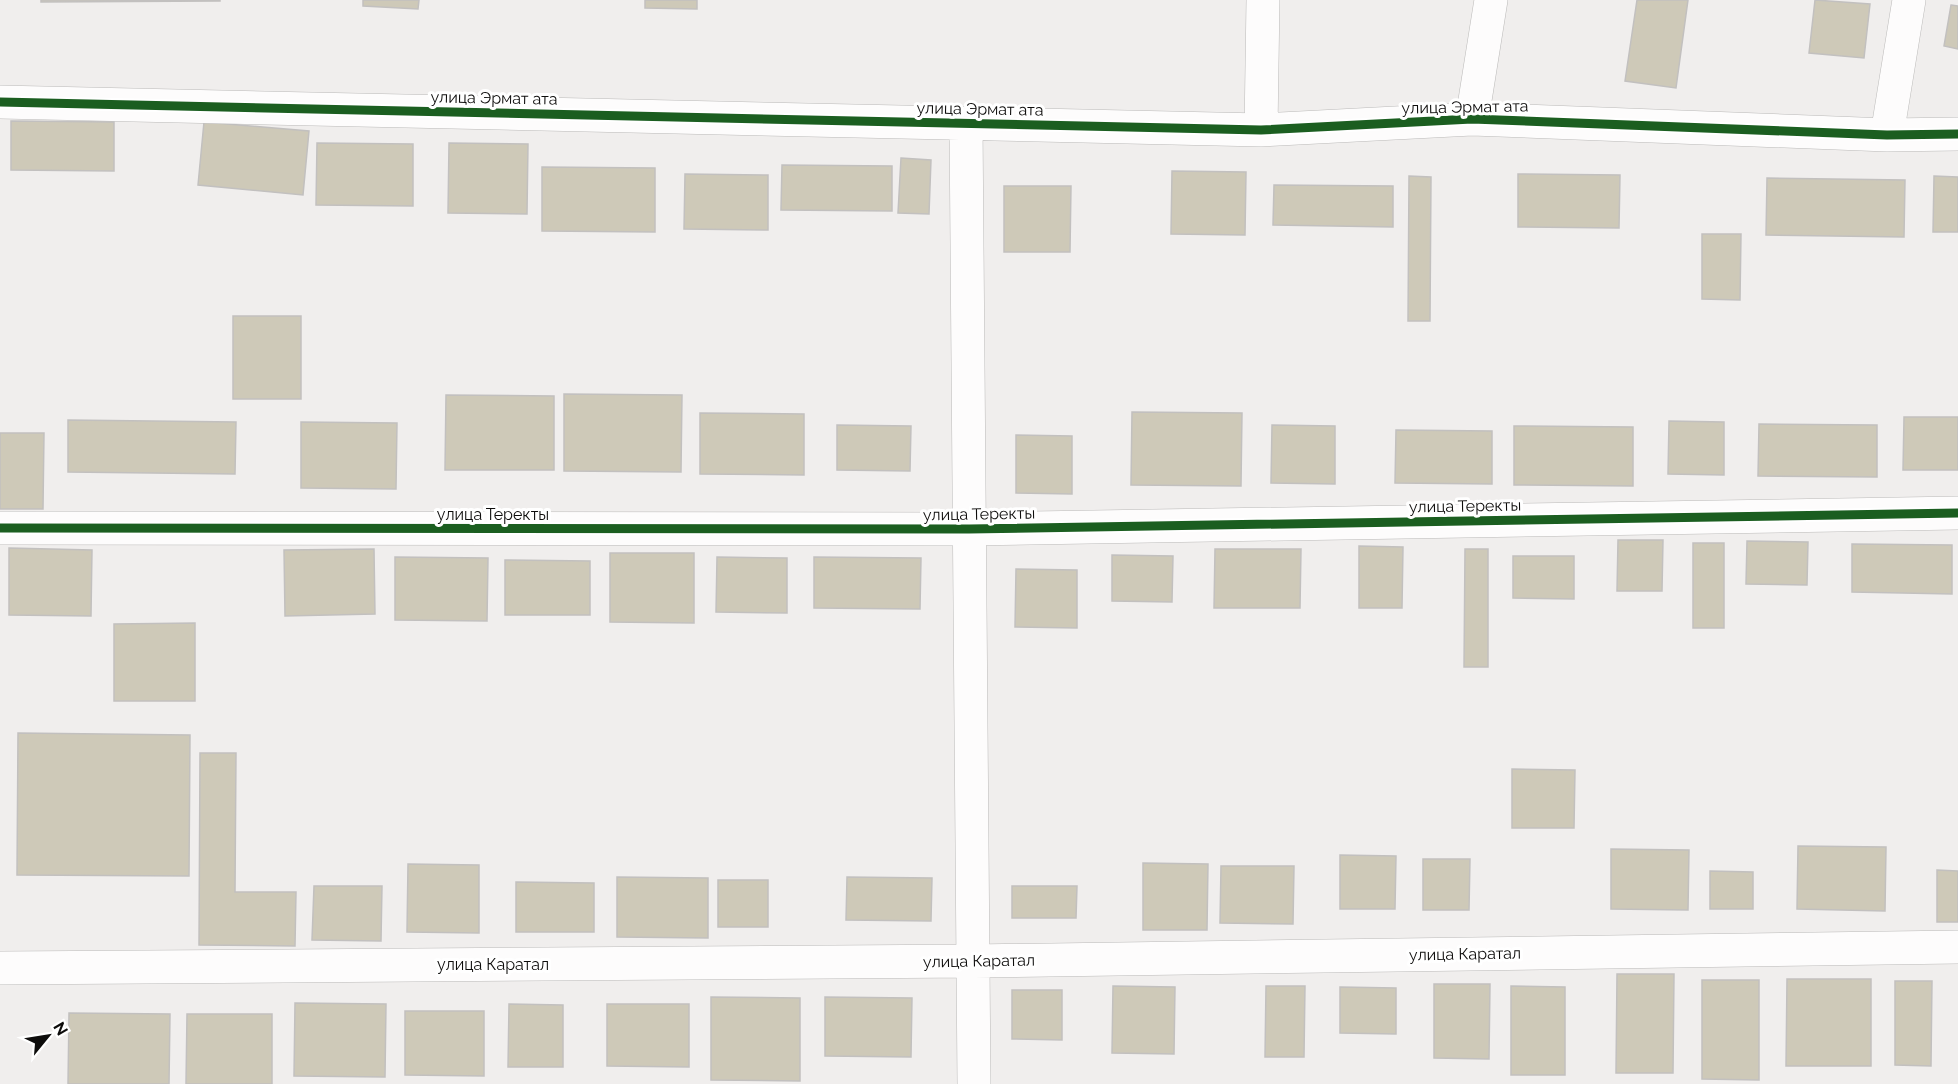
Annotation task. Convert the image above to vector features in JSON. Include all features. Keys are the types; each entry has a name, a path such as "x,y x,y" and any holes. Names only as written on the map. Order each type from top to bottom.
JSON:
{"street":[{"path":"1262,130 1263,0"},
{"path":"1472,119 1491,0"},
{"path":"1887,135 1909,0"},
{"name":"улица Эрмат ата","path":"0,102 1262,130 1472,119 1887,135 1958,134"},
{"path":"966,124 975,1084"},
{"name":"улица Теректы","path":"0,528 969,529 1958,513"},
{"name":"улица Каратал","path":"0,968 974,961 1958,947"}],"building":[{"path":"41,0 220,0 220,1 41,2"},
{"path":"363,0 419,0 418,9 363,6"},
{"path":"645,0 697,0 697,9 645,8"},
{"path":"1637,0 1688,0 1676,88 1625,81"},
{"path":"1815,0 1870,4 1864,58 1809,53"},
{"path":"1951,5 1958,6 1958,49 1944,46"},
{"path":"11,121 114,122 114,171 11,170"},
{"path":"204,122 309,131 303,195 198,185"},
{"path":"317,143 413,144 413,206 316,205"},
{"path":"449,143 528,144 527,214 448,213"},
{"path":"901,158 931,160 929,214 898,213"},
{"path":"782,165 892,166 892,211 781,210"},
{"path":"542,167 655,168 655,232 542,231"},
{"path":"1172,171 1246,172 1245,235 1171,234"},
{"path":"685,174 768,175 768,230 684,229"},
{"path":"1518,174 1620,175 1619,228 1518,227"},
{"path":"1409,176 1431,177 1430,321 1408,321"},
{"path":"1934,176 1958,177 1958,232 1933,232"},
{"path":"1767,178 1905,180 1904,237 1766,235"},
{"path":"1274,185 1393,186 1393,227 1273,225"},
{"path":"1004,186 1071,186 1070,252 1004,252"},
{"path":"1702,234 1741,234 1740,300 1702,299"},
{"path":"233,316 301,316 301,399 233,399"},
{"path":"564,394 682,395 681,472 564,471"},
{"path":"446,395 554,396 554,470 445,470"},
{"path":"1132,412 1242,413 1241,486 1131,485"},
{"path":"700,413 804,414 804,475 700,474"},
{"path":"1904,417 1958,417 1958,470 1903,470"},
{"path":"68,420 236,422 235,474 68,472"},
{"path":"1669,421 1724,422 1724,475 1668,474"},
{"path":"301,422 397,423 396,489 301,488"},
{"path":"1759,424 1877,425 1877,477 1758,476"},
{"path":"837,425 911,426 910,471 837,470"},
{"path":"1272,425 1335,426 1335,484 1271,483"},
{"path":"1514,426 1633,427 1633,486 1514,485"},
{"path":"1396,430 1492,431 1492,484 1395,483"},
{"path":"0,433 44,433 43,509 0,509"},
{"path":"1016,435 1072,436 1072,494 1016,493"},
{"path":"1618,540 1663,540 1662,591 1617,591"},
{"path":"1747,541 1808,542 1807,585 1746,584"},
{"path":"1693,543 1724,543 1724,628 1693,628"},
{"path":"1852,544 1952,545 1952,594 1852,592"},
{"path":"1359,546 1403,547 1402,608 1359,608"},
{"path":"9,548 92,550 91,616 9,615"},
{"path":"374,549 375,614 285,616 284,550"},
{"path":"1215,549 1301,549 1300,608 1214,608"},
{"path":"1465,549 1488,549 1488,667 1464,667"},
{"path":"610,553 694,553 694,623 610,622"},
{"path":"1112,555 1173,556 1172,602 1112,601"},
{"path":"1513,556 1574,556 1574,599 1513,598"},
{"path":"395,557 488,558 487,621 395,620"},
{"path":"717,557 787,558 787,613 716,612"},
{"path":"814,557 921,558 920,609 814,608"},
{"path":"505,560 590,561 590,615 505,615"},
{"path":"1016,569 1077,570 1077,628 1015,627"},
{"path":"195,623 195,701 114,701 114,624"},
{"path":"18,733 190,735 189,876 17,875"},
{"path":"200,753 236,753 235,892 296,892 295,946 199,945"},
{"path":"1512,769 1575,770 1574,828 1512,828"},
{"path":"1798,846 1886,847 1885,911 1797,909"},
{"path":"1611,849 1689,850 1688,910 1611,909"},
{"path":"1340,855 1396,856 1395,909 1340,909"},
{"path":"1423,859 1470,859 1469,910 1423,910"},
{"path":"1143,863 1208,864 1207,930 1143,930"},
{"path":"408,864 479,865 479,933 407,932"},
{"path":"1221,866 1294,866 1293,924 1220,923"},
{"path":"1937,870 1958,871 1958,922 1937,922"},
{"path":"1710,871 1753,872 1753,909 1710,909"},
{"path":"617,877 708,878 708,938 617,937"},
{"path":"847,877 932,878 931,921 846,920"},
{"path":"718,880 768,880 768,927 718,927"},
{"path":"516,882 594,883 594,932 516,932"},
{"path":"314,886 382,886 381,941 312,940"},
{"path":"1012,886 1077,886 1076,918 1012,918"},
{"path":"1617,974 1674,974 1673,1073 1616,1073"},
{"path":"1787,979 1871,979 1871,1066 1786,1066"},
{"path":"1702,980 1759,980 1759,1080 1702,1079"},
{"path":"1895,981 1932,981 1931,1066 1895,1065"},
{"path":"1434,984 1490,984 1489,1059 1434,1058"},
{"path":"1113,986 1175,987 1174,1054 1112,1053"},
{"path":"1266,986 1305,986 1304,1057 1265,1057"},
{"path":"1511,986 1565,987 1565,1075 1511,1075"},
{"path":"1340,987 1396,988 1396,1034 1340,1033"},
{"path":"1012,990 1062,990 1062,1040 1012,1039"},
{"path":"711,997 800,998 800,1081 711,1080"},
{"path":"825,997 912,998 911,1057 825,1056"},
{"path":"295,1003 386,1004 385,1077 294,1076"},
{"path":"509,1004 563,1005 563,1067 508,1067"},
{"path":"607,1004 689,1004 689,1067 607,1066"},
{"path":"405,1011 484,1011 484,1076 405,1075"},
{"path":"69,1013 170,1014 169,1084 68,1084"},
{"path":"187,1014 272,1014 272,1084 186,1084"}],"cycle path":[{"path":"0,102 1261,130 1472,119 1887,135 1958,134"},
{"path":"0,528 969,529 1958,513"}]}
